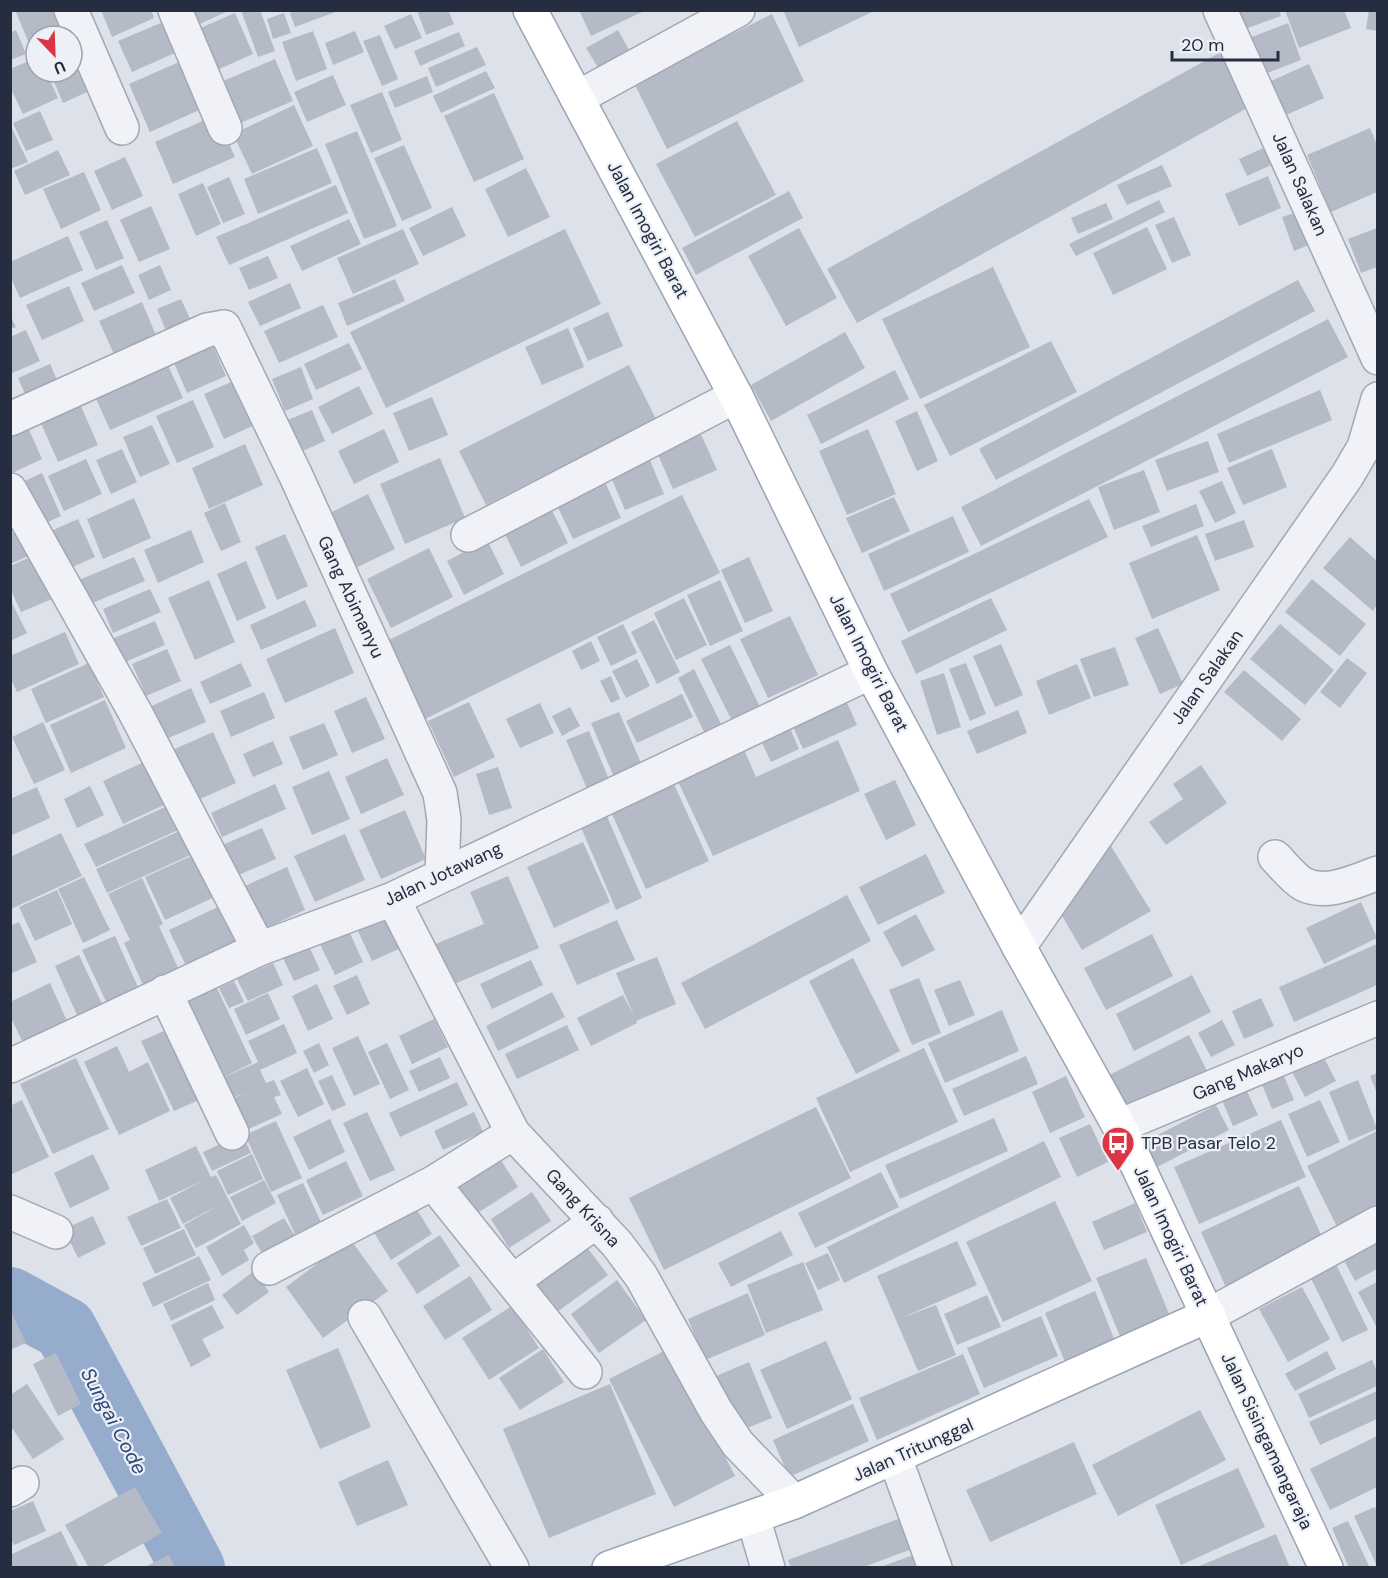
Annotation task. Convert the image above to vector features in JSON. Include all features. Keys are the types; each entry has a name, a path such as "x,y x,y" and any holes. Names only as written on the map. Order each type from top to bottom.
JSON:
{"main road":[{"name":"Jalan Imogiri Barat","path":"530,10 736,396 871,672 1019,947 1119,1126 1209,1315"},
{"name":"Jalan Tritunggal","path":"609,1568 794,1502 1209,1315"},
{"name":"Jalan Sisingamangaraja","path":"1209,1315 1326,1568"}],"street":[{"path":"71,10 122,128"},
{"path":"175,10 225,128"},
{"path":"577,98 738,10"},
{"name":"Jalan Salakan","path":"1221,10 1377,358"},
{"name":"Gang Abimanyu","path":"10,419 207,330 224,327 301,487 440,793 444,820 442,875"},
{"path":"468,535 736,396"},
{"name":"Jalan Salakan","path":"1019,947 1347,476 1372,450 1377,399"},
{"path":"10,490 135,712 259,949"},
{"name":"Jalan Jotawang","path":"10,1066 259,949 393,899 871,672"},
{"path":"1275,857 1303,884 1319,888 1343,886 1377,873"},
{"name":"Gang Krisna","path":"393,899 513,1133 597,1221 641,1276 716,1412 738,1444 794,1502"},
{"path":"165,992 232,1132"},
{"name":"Gang Makaryo","path":"1119,1126 1377,1018"},
{"path":"269,1268 433,1183 513,1133"},
{"path":"433,1183 585,1372"},
{"path":"10,1212 56,1232"},
{"path":"513,1281 597,1221"},
{"path":"1209,1315 1377,1223"},
{"path":"365,1317 512,1568"},
{"path":"896,1458 935,1568"},
{"path":"753,1517 768,1568"}],"building":[{"path":"15,10 60,10 66,24 24,24 24,31"},
{"path":"101,10 151,10 154,18 112,37"},
{"path":"181,10 225,10 226,12 189,29"},
{"path":"241,10 260,10 275,51 258,57"},
{"path":"297,10 338,11 295,27 290,13"},
{"path":"417,10 448,10 454,24 426,35"},
{"path":"579,10 641,10 642,12 591,36"},
{"path":"783,10 876,10 799,47"},
{"path":"1234,10 1279,10 1281,16 1242,30"},
{"path":"1285,10 1344,10 1351,28 1299,48"},
{"path":"1369,10 1377,10 1377,31 1366,29"},
{"path":"235,13 253,54 217,70 198,29"},
{"path":"284,13 291,33 273,39 267,19"},
{"path":"411,14 422,38 395,49 384,26"},
{"path":"772,14 804,81 667,149 634,83"},
{"path":"163,22 177,52 132,72 118,41"},
{"path":"1288,23 1301,60 1262,75 1249,38"},
{"path":"16,30 24,55 10,60 10,33"},
{"path":"618,30 633,57 602,74 586,48"},
{"path":"313,31 327,69 296,81 282,42"},
{"path":"355,31 364,52 333,65 325,43"},
{"path":"459,32 465,46 420,66 414,51"},
{"path":"380,35 398,79 382,86 363,41"},
{"path":"477,47 486,65 436,87 428,68"},
{"path":"1221,52 1251,106 857,323 827,269"},
{"path":"186,59 206,107 150,132 129,84"},
{"path":"275,59 293,101 233,126 214,85"},
{"path":"24,63 24,84 52,84 58,98 23,114 10,87 10,69"},
{"path":"1309,64 1324,98 1286,115 1271,81"},
{"path":"486,71 495,88 441,113 433,96"},
{"path":"333,75 346,105 307,122 294,92"},
{"path":"427,76 433,92 395,108 388,92"},
{"path":"55,84 83,84 87,92 63,103"},
{"path":"382,92 402,140 371,153 350,105"},
{"path":"494,93 524,159 474,182 444,116"},
{"path":"294,105 313,146 252,174 233,134"},
{"path":"40,111 53,140 26,151 13,123"},
{"path":"216,115 235,157 173,184 155,142"},
{"path":"737,121 776,195 695,237 656,164"},
{"path":"10,124 28,162 10,169"},
{"path":"1370,128 1377,145 1377,192 1331,212 1307,155"},
{"path":"357,131 397,226 364,239 325,144"},
{"path":"404,145 432,208 402,221 374,158"},
{"path":"1270,145 1278,162 1247,176 1239,159"},
{"path":"317,148 332,183 258,214 244,179"},
{"path":"58,150 70,175 25,195 14,171"},
{"path":"125,157 143,196 112,210 94,171"},
{"path":"1162,165 1172,186 1127,205 1117,185"},
{"path":"526,168 550,217 508,237 485,189"},
{"path":"84,172 101,210 61,229 43,189"},
{"path":"1268,176 1281,208 1239,226 1225,194"},
{"path":"229,177 245,214 223,223 207,187"},
{"path":"203,183 221,224 196,236 178,194"},
{"path":"336,185 348,213 229,265 216,237"},
{"path":"789,191 803,218 696,275 682,248"},
{"path":"1159,200 1165,212 1076,256 1069,244"},
{"path":"1106,203 1113,219 1078,234 1071,218"},
{"path":"151,206 170,249 139,262 120,220"},
{"path":"452,207 466,236 423,256 409,228"},
{"path":"1298,212 1309,245 1294,251 1282,217"},
{"path":"1174,217 1191,255 1172,263 1155,225"},
{"path":"349,219 361,244 302,271 290,246"},
{"path":"107,220 124,258 96,270 79,232"},
{"path":"1147,227 1167,269 1113,295 1093,253"},
{"path":"799,228 837,298 786,326 748,256"},
{"path":"1377,228 1377,267 1361,273 1348,239"},
{"path":"403,229 419,264 353,294 337,258"},
{"path":"565,229 601,304 386,408 350,332"},
{"path":"68,236 83,270 20,298 10,276 10,262"},
{"path":"268,256 278,278 249,290 239,268"},
{"path":"122,265 135,293 94,311 81,283"},
{"path":"160,265 171,290 149,300 138,275"},
{"path":"993,267 1030,347 920,399 882,319"},
{"path":"395,279 405,301 347,326 338,303"},
{"path":"1298,280 1315,311 996,480 979,449"},
{"path":"290,283 301,308 260,326 248,302"},
{"path":"69,286 84,321 42,340 26,305"},
{"path":"181,299 196,332 171,343 157,309"},
{"path":"142,302 160,345 118,363 99,321"},
{"path":"323,305 338,337 279,363 264,331"},
{"path":"608,312 623,346 588,361 573,328"},
{"path":"10,315 16,327 10,329"},
{"path":"1328,319 1348,357 981,546 961,507"},
{"path":"568,328 584,367 542,385 525,347"},
{"path":"26,330 40,361 10,374 10,337"},
{"path":"845,332 865,368 771,421 751,385"},
{"path":"211,341 226,376 187,393 172,358"},
{"path":"1051,341 1077,392 950,456 924,405"},
{"path":"349,343 362,369 316,390 304,364"},
{"path":"161,350 183,398 110,430 89,383"},
{"path":"50,364 62,391 30,405 18,378"},
{"path":"629,365 656,419 486,505 459,451"},
{"path":"301,367 313,399 285,411 272,379"},
{"path":"895,370 909,399 821,444 807,415"},
{"path":"240,378 259,423 224,439 204,394"},
{"path":"359,386 373,414 332,434 318,407"},
{"path":"1320,390 1332,420 1229,463 1217,434"},
{"path":"77,397 98,445 58,462 37,414"},
{"path":"432,397 448,435 409,451 393,413"},
{"path":"193,400 214,447 177,463 156,416"},
{"path":"312,410 325,441 298,453 285,421"},
{"path":"917,411 938,461 917,471 895,421"},
{"path":"26,423 42,459 10,474 10,430"},
{"path":"696,423 717,470 673,489 652,441"},
{"path":"152,425 170,464 140,477 123,437"},
{"path":"384,429 399,462 354,484 338,451"},
{"path":"868,429 896,494 847,515 819,451"},
{"path":"1208,441 1219,472 1167,491 1155,460"},
{"path":"245,444 263,485 209,509 192,468"},
{"path":"122,449 137,482 111,494 96,460"},
{"path":"1272,449 1287,487 1243,505 1227,468"},
{"path":"647,453 664,494 625,510 608,470"},
{"path":"440,458 465,518 405,544 380,484"},
{"path":"86,459 102,494 64,511 48,476"},
{"path":"1144,470 1160,512 1114,530 1098,487"},
{"path":"42,473 61,516 33,529 14,486"},
{"path":"603,477 621,518 573,539 554,499"},
{"path":"1222,481 1236,513 1215,523 1199,491"},
{"path":"368,494 395,549 347,572 320,518"},
{"path":"682,495 720,573 421,721 383,643"},
{"path":"894,497 910,531 862,553 846,518"},
{"path":"134,498 151,538 103,559 87,519"},
{"path":"1089,499 1108,537 908,632 890,594"},
{"path":"225,503 241,542 221,551 204,513"},
{"path":"549,504 568,543 521,567 502,528"},
{"path":"1196,504 1204,526 1151,547 1142,526"},
{"path":"953,516 969,552 884,591 868,554"},
{"path":"78,519 95,557 61,572 44,534"},
{"path":"1244,520 1254,547 1215,561 1205,534"},
{"path":"29,527 40,551 10,564 10,534"},
{"path":"191,530 204,562 158,583 144,550"},
{"path":"285,534 308,586 277,600 255,547"},
{"path":"1197,535 1220,590 1152,619 1129,563"},
{"path":"1350,537 1377,561 1377,605 1373,611 1323,568"},
{"path":"487,540 504,574 464,595 447,561"},
{"path":"429,548 453,597 391,628 367,579"},
{"path":"40,553 59,596 21,612 10,588 10,566"},
{"path":"134,557 145,581 90,604 79,580"},
{"path":"749,557 773,611 745,623 721,570"},
{"path":"246,561 266,608 237,621 217,574"},
{"path":"1312,579 1366,624 1340,656 1285,612"},
{"path":"209,580 235,642 195,660 168,598"},
{"path":"720,580 743,631 710,646 687,595"},
{"path":"150,589 161,612 113,633 103,609"},
{"path":"684,598 707,645 676,660 654,613"},
{"path":"991,598 1007,630 916,674 901,641"},
{"path":"10,599 27,633 10,641"},
{"path":"305,600 317,626 261,650 250,625"},
{"path":"790,616 818,675 768,698 740,639"},
{"path":"654,620 680,672 657,684 631,632"},
{"path":"155,621 165,645 118,665 107,641"},
{"path":"623,624 637,653 611,666 597,637"},
{"path":"1280,624 1334,670 1305,705 1250,659"},
{"path":"335,628 354,673 285,703 266,659"},
{"path":"1158,628 1183,684 1160,694 1135,638"},
{"path":"65,632 79,664 17,692 10,677 10,656"},
{"path":"591,641 600,661 581,670 572,651"},
{"path":"1001,644 1023,695 995,707 973,656"},
{"path":"730,645 760,707 732,721 701,659"},
{"path":"1115,647 1129,685 1094,697 1080,659"},
{"path":"167,649 181,681 146,696 132,664"},
{"path":"1347,658 1367,673 1340,708 1320,692"},
{"path":"637,659 650,686 626,698 612,671"},
{"path":"89,663 104,697 46,723 31,689"},
{"path":"241,663 252,686 210,704 200,682"},
{"path":"966,663 986,714 970,721 949,669"},
{"path":"1077,664 1091,698 1049,715 1036,681"},
{"path":"694,669 722,726 705,734 678,678"},
{"path":"1244,670 1301,719 1282,741 1224,692"},
{"path":"944,673 961,727 937,735 920,681"},
{"path":"611,676 620,699 611,703 600,681"},
{"path":"191,688 206,722 159,742 145,709"},
{"path":"264,692 275,718 231,737 220,711"},
{"path":"682,694 693,717 637,743 626,721"},
{"path":"843,694 857,725 803,749 789,718"},
{"path":"366,697 385,739 352,753 334,711"},
{"path":"105,700 126,748 71,773 50,725"},
{"path":"469,702 495,757 454,777 428,721"},
{"path":"540,703 554,733 520,748 506,719"},
{"path":"570,707 580,726 562,736 552,716"},
{"path":"1018,710 1027,733 977,754 967,731"},
{"path":"619,712 644,770 616,782 591,723"},
{"path":"786,719 799,749 771,762 757,732"},
{"path":"43,722 65,770 34,784 12,737"},
{"path":"324,723 338,755 303,770 289,737"},
{"path":"589,731 610,782 588,791 566,740"},
{"path":"213,732 236,783 191,803 168,752"},
{"path":"838,740 860,791 713,856 675,775 742,745 756,777"},
{"path":"273,741 283,764 253,777 243,754"},
{"path":"387,758 404,795 361,814 345,777"},
{"path":"144,762 164,805 123,824 103,781"},
{"path":"1201,765 1227,803 1166,845 1149,822 1183,799 1173,784"},
{"path":"498,767 512,808 489,815 476,774"},
{"path":"329,771 350,819 312,835 292,787"},
{"path":"895,780 916,825 886,840 864,794"},
{"path":"673,782 709,861 646,889 610,810"},
{"path":"275,784 286,809 222,837 211,813"},
{"path":"90,786 104,815 77,828 64,799"},
{"path":"37,787 50,818 10,836 10,799"},
{"path":"174,803 185,827 96,867 84,844"},
{"path":"604,809 642,898 616,910 578,820"},
{"path":"405,810 426,859 381,879 359,830"},
{"path":"186,828 197,852 107,893 96,869"},
{"path":"262,828 276,859 234,877 220,846"},
{"path":"61,833 82,876 11,909 10,857"},
{"path":"345,834 365,880 315,902 294,856"},
{"path":"583,842 610,902 554,928 527,867"},
{"path":"1109,843 1151,911 1082,950 1061,914"},
{"path":"198,853 217,896 165,920 145,877"},
{"path":"926,854 945,893 878,925 859,887"},
{"path":"287,867 305,910 257,932 238,889"},
{"path":"508,876 539,948 445,988 428,947 484,924 470,892"},
{"path":"84,877 110,930 83,943 58,889"},
{"path":"142,878 163,924 159,926 179,970 144,987 124,943 130,940 108,894"},
{"path":"57,890 72,924 35,941 19,907"},
{"path":"847,895 871,941 705,1029 681,983"},
{"path":"1361,902 1377,938 1324,964 1306,928"},
{"path":"220,906 241,951 190,974 169,930"},
{"path":"388,914 403,947 372,961 357,929"},
{"path":"916,914 935,950 902,967 883,932"},
{"path":"617,920 635,960 577,985 559,945"},
{"path":"19,922 37,962 10,974 10,926"},
{"path":"349,931 363,962 335,975 320,944"},
{"path":"1152,934 1173,976 1106,1010 1084,968"},
{"path":"115,936 142,996 110,1010 82,950"},
{"path":"308,944 320,970 294,981 282,956"},
{"path":"1377,944 1377,985 1294,1022 1279,987"},
{"path":"79,955 102,1004 77,1015 55,966"},
{"path":"657,957 676,1004 636,1021 637,1023 591,1046 577,1018 623,995 634,1016 616,973"},
{"path":"853,958 900,1051 856,1074 809,981"},
{"path":"531,960 543,985 492,1009 480,984"},
{"path":"273,963 283,985 248,1001 237,979"},
{"path":"357,975 370,1004 347,1015 333,986"},
{"path":"1192,975 1211,1012 1134,1051 1116,1014"},
{"path":"919,978 941,1033 912,1045 889,990"},
{"path":"960,980 975,1015 949,1026 934,990"},
{"path":"234,981 244,1002 229,1008 219,988"},
{"path":"50,983 72,1032 28,1053 10,1016 10,1002"},
{"path":"317,984 333,1019 308,1031 292,996"},
{"path":"216,986 252,1063 222,1078 258,1062 248,1041 284,1024 297,1053 260,1070 266,1083 274,1080 281,1095 274,1097 282,1114 244,1131 230,1100 247,1092 230,1099 178,1004"},
{"path":"552,992 565,1017 498,1051 486,1026"},
{"path":"268,993 280,1019 246,1035 234,1009"},
{"path":"1261,998 1274,1026 1244,1039 1232,1011"},
{"path":"1002,1010 1019,1051 945,1083 928,1043"},
{"path":"434,1019 448,1047 412,1064 399,1036"},
{"path":"1222,1020 1235,1045 1211,1057 1198,1033"},
{"path":"178,1025 210,1095 174,1111 141,1041"},
{"path":"567,1025 579,1050 517,1079 505,1054"},
{"path":"1189,1035 1210,1077 1129,1116 1109,1075"},
{"path":"358,1036 380,1084 354,1096 332,1048"},
{"path":"319,1043 329,1065 314,1073 303,1051"},
{"path":"387,1043 409,1090 390,1099 368,1052"},
{"path":"117,1046 129,1072 148,1062 170,1111 119,1135 84,1062"},
{"path":"924,1048 958,1122 850,1172 816,1098"},
{"path":"1322,1054 1336,1081 1305,1097 1291,1070"},
{"path":"1026,1056 1038,1084 964,1116 952,1089"},
{"path":"440,1057 450,1078 419,1092 409,1071"},
{"path":"76,1058 109,1129 53,1154 20,1084"},
{"path":"307,1068 324,1104 298,1117 280,1081"},
{"path":"1281,1069 1294,1100 1272,1109 1259,1077"},
{"path":"1377,1073 1377,1093 1370,1076"},
{"path":"332,1075 346,1105 332,1111 318,1081"},
{"path":"1066,1076 1085,1117 1050,1133 1032,1092"},
{"path":"1358,1080 1377,1129 1349,1141 1329,1092"},
{"path":"457,1082 468,1105 400,1137 389,1113"},
{"path":"1246,1089 1258,1115 1233,1126 1222,1100"},
{"path":"22,1100 49,1157 10,1175 10,1106"},
{"path":"1320,1100 1340,1142 1307,1157 1288,1114"},
{"path":"1216,1105 1229,1130 1155,1168 1142,1143"},
{"path":"816,1107 851,1178 664,1270 629,1198"},
{"path":"367,1112 395,1170 370,1181 343,1123"},
{"path":"474,1112 483,1132 443,1150 434,1131"},
{"path":"994,1118 1008,1151 900,1199 885,1165"},
{"path":"330,1119 345,1152 309,1170 293,1137"},
{"path":"1281,1120 1306,1177 1199,1224 1174,1167"},
{"path":"276,1121 302,1178 271,1192 245,1135"},
{"path":"1090,1124 1108,1162 1077,1177 1059,1138"},
{"path":"1377,1131 1377,1211 1339,1231 1307,1166"},
{"path":"242,1134 251,1153 212,1171 203,1152"},
{"path":"1044,1141 1061,1177 844,1283 827,1247"},
{"path":"196,1146 211,1177 216,1175 241,1224 196,1248 184,1225 221,1204 183,1224 170,1198 204,1180 159,1201 145,1170"},
{"path":"93,1154 110,1189 70,1208 54,1173"},
{"path":"252,1154 263,1179 228,1195 217,1171"},
{"path":"497,1154 518,1187 476,1214 455,1181"},
{"path":"346,1161 363,1196 323,1215 306,1180"},
{"path":"881,1172 899,1207 815,1248 798,1213"},
{"path":"264,1180 276,1203 242,1221 230,1197"},
{"path":"303,1183 321,1222 295,1234 277,1195"},
{"path":"1299,1186 1327,1248 1229,1294 1201,1232"},
{"path":"532,1192 551,1221 509,1248 491,1219"},
{"path":"409,1197 432,1234 391,1260 368,1223"},
{"path":"167,1199 181,1228 141,1246 127,1217"},
{"path":"1055,1201 1092,1281 1003,1322 966,1242"},
{"path":"1135,1203 1147,1232 1104,1250 1092,1222"},
{"path":"93,1216 106,1244 78,1258 64,1229"},
{"path":"284,1218 300,1244 268,1263 252,1236"},
{"path":"244,1225 254,1243 244,1250 249,1260 222,1276 206,1247"},
{"path":"184,1229 196,1255 155,1274 143,1248"},
{"path":"781,1231 793,1255 731,1287 718,1263"},
{"path":"1371,1234 1377,1246 1377,1269 1355,1281 1339,1251"},
{"path":"440,1235 460,1266 417,1294 397,1263"},
{"path":"580,1238 608,1275 557,1312 530,1275"},
{"path":"350,1239 388,1291 323,1338 286,1287"},
{"path":"957,1241 977,1285 901,1318 936,1305 956,1355 918,1371 877,1276"},
{"path":"828,1253 840,1280 818,1290 805,1263"},
{"path":"199,1256 211,1280 153,1307 142,1283"},
{"path":"1146,1258 1172,1321 1122,1341 1096,1278"},
{"path":"1334,1260 1368,1330 1342,1342 1308,1272"},
{"path":"803,1262 823,1310 766,1333 747,1285"},
{"path":"254,1271 269,1292 237,1315 222,1295"},
{"path":"470,1276 492,1310 445,1340 423,1306"},
{"path":"617,1280 646,1320 599,1353 571,1314"},
{"path":"1377,1282 1377,1325 1376,1326 1358,1292"},
{"path":"208,1283 215,1300 171,1321 163,1304"},
{"path":"1302,1287 1330,1339 1288,1362 1259,1309"},
{"path":"1095,1291 1117,1346 1067,1367 1045,1313"},
{"path":"748,1293 765,1335 705,1360 688,1319"},
{"path":"987,1295 1001,1327 957,1345 944,1314"},
{"path":"212,1305 224,1328 202,1339 211,1356 191,1367 171,1325"},
{"path":"512,1306 539,1348 489,1380 462,1338"},
{"path":"10,1309 26,1343 10,1350"},
{"path":"1041,1316 1058,1356 984,1388 967,1348"},
{"path":"826,1341 852,1399 787,1429 760,1370"},
{"path":"338,1348 371,1427 320,1449 286,1370"},
{"path":"670,1348 735,1476 674,1507 609,1379"},
{"path":"543,1349 564,1382 520,1410 499,1378"},
{"path":"1327,1351 1336,1369 1295,1391 1285,1374"},
{"path":"56,1353 81,1404 58,1416 33,1364"},
{"path":"963,1354 980,1394 877,1440 859,1398"},
{"path":"1372,1360 1377,1371 1377,1386 1309,1418 1298,1394"},
{"path":"749,1362 772,1418 737,1432 714,1377"},
{"path":"27,1384 64,1439 33,1459 10,1425 10,1395"},
{"path":"610,1384 656,1494 549,1538 503,1429"},
{"path":"1377,1391 1377,1419 1320,1445 1309,1422"},
{"path":"853,1404 869,1441 789,1477 773,1440"},
{"path":"1200,1410 1226,1460 1118,1516 1092,1465"},
{"path":"1377,1436 1377,1487 1330,1510 1310,1469"},
{"path":"1074,1442 1097,1494 990,1542 966,1490"},
{"path":"388,1460 408,1505 357,1526 338,1482"},
{"path":"1238,1468 1265,1527 1181,1565 1155,1505"},
{"path":"135,1487 162,1533 99,1568 89,1568 65,1525"},
{"path":"33,1501 46,1531 14,1545 10,1537 10,1511"},
{"path":"1375,1507 1377,1513 1376,1564 1354,1516"},
{"path":"909,1515 920,1546 861,1568 791,1568 788,1560"},
{"path":"1348,1521 1369,1566 1366,1568 1349,1568 1332,1528"},
{"path":"61,1531 79,1568 10,1568 10,1555"},
{"path":"1276,1534 1290,1568 1197,1568 1197,1567"},
{"path":"919,1553 924,1568 880,1568 880,1567"},
{"path":"169,1555 175,1568 143,1568"}],"waterway":[{"name":"Sungai Code","path":"10,1299 65,1329 193,1568"}],"place":[{"name":"TPB Pasar Telo 2","path":"1118,1172"}]}
